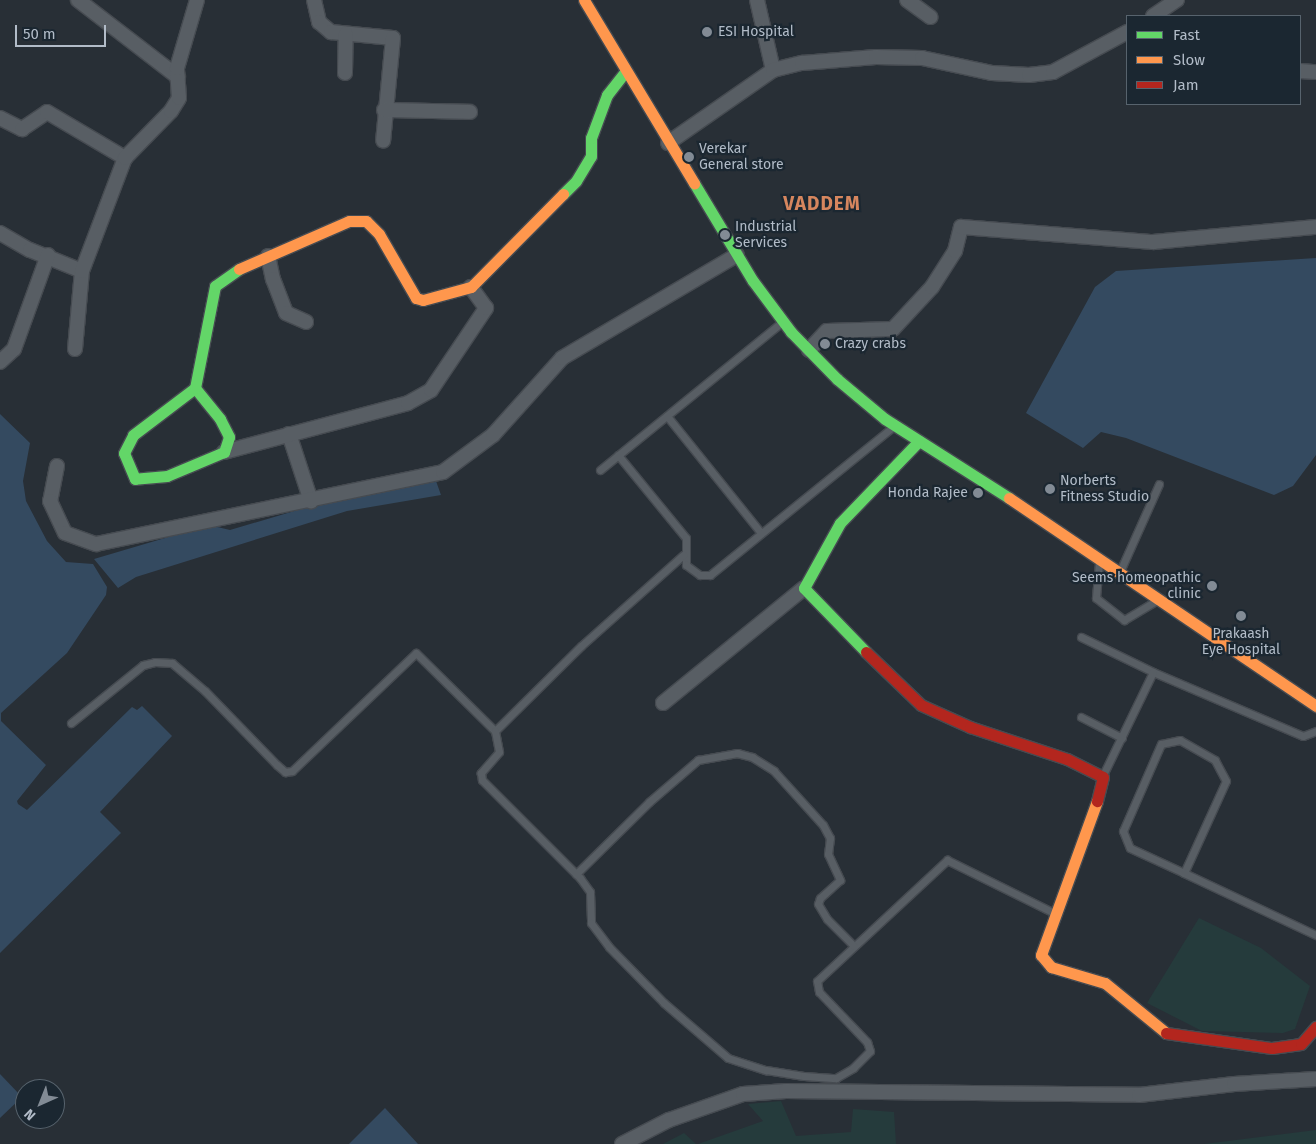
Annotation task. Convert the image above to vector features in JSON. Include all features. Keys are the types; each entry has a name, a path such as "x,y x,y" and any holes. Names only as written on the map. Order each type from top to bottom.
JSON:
{"street":[{"path":"78,0 178,77"},
{"path":"75,349 82,271 126,158 180,98 177,68 197,0"},
{"path":"314,0 319,22 331,32 393,38 384,110 383,141"},
{"path":"584,0 625,72 737,255 783,321 837,379 895,425 1099,557 1316,706"},
{"path":"757,0 773,70"},
{"path":"907,0 930,17"},
{"path":"1154,15 1177,0"},
{"path":"668,143 773,70 802,63 876,58 922,58 992,72 1029,75 1053,72 1126,33"},
{"path":"346,34 346,73"},
{"path":"1301,71 1316,72"},
{"path":"471,287 486,308 431,390 408,403 224,452 208,461 167,476 135,480 128,468 124,453 133,435 195,388 215,286 230,272 349,221 366,221 379,234 416,298 424,300 471,287 576,181 591,156 591,138 607,95 625,72"},
{"path":"384,110 470,112"},
{"path":"0,118 22,129 47,112 126,158"},
{"path":"809,350 827,331 893,329 932,287 955,251 962,227 1152,242 1316,227"},
{"path":"0,233 30,250 48,255 82,271"},
{"path":"0,362 14,349 48,255"},
{"path":"57,466 50,501 65,533 96,544 311,501 443,472 494,435 562,358 737,255"},
{"path":"268,256 272,279 286,313 306,322"},
{"path":"195,388 220,419 229,436 224,452"},
{"path":"289,434 311,501"},
{"path":"664,703 804,588 840,523 919,441"},
{"path":"804,588 824,612 921,705 970,727 1067,759 1103,778 1100,795 1054,913 1041,955 1044,962 1051,967 1105,983 1170,1036 1272,1048 1301,1044 1316,1027"},
{"path":"622,1144 669,1120 743,1094 786,1091 1139,1095 1234,1084 1316,1079"}],"lane":[{"path":"600,470 783,321"},
{"path":"667,416 761,534"},
{"path":"618,455 686,538 683,555 686,565 700,575 710,575 895,425"},
{"path":"1120,572 1160,484"},
{"path":"495,731 581,646 683,555"},
{"path":"1099,557 1096,598 1124,620 1160,598"},
{"path":"1081,637 1153,672 1303,736 1316,731"},
{"path":"72,723 143,665 155,662 172,663 198,684 278,766 285,772 292,771 416,652 495,731 499,752 481,773 482,780 576,874 590,892 591,923 609,947 664,1003 728,1058 766,1070 836,1078 853,1068 870,1051 867,1042 817,987 817,981 946,860 1054,913"},
{"path":"1103,778 1153,672"},
{"path":"1081,717 1122,738"},
{"path":"1184,873 1226,781 1215,760 1180,740 1161,744 1124,831 1130,848 1316,935"},
{"path":"576,874 649,802 698,760 737,753 752,757 793,790 823,825 830,838 828,854 840,880 820,898 818,904 827,919 854,946"}],"green space":[{"path":"1199,918 1261,948 1310,986 1295,1029 1283,1033 1202,1031 1147,1003"},
{"path":"781,1101 796,1136 851,1132 853,1109 894,1112 896,1144 698,1144 763,1121 748,1104"},
{"path":"1316,1130 1316,1144 1204,1144"},
{"path":"684,1133 696,1144 663,1144"}],"water":[{"path":"1316,258 1316,455 1293,486 1274,495 1126,438 1101,432 1083,448 1026,413 1095,287 1116,271"},
{"path":"0,414 30,443 23,481 26,501 47,541 66,562 93,564 107,587 106,595 67,653 1,713 1,721 46,765 17,801 18,804 27,810 132,707 137,710 142,706 172,736 100,812 121,833 0,953"},
{"path":"436,481 441,495 347,511 136,577 118,588 94,559 209,525 230,530 355,493"},
{"path":"0,1074 15,1090 15,1104 0,1118"},
{"path":"385,1108 418,1144 349,1144"}],"traffic: fast":[{"path":"563,194 576,181 591,156 591,138 607,95 625,72"},
{"path":"694,183 753,281 791,332 837,379 885,419 1009,498"},
{"path":"195,388 220,419 229,437 224,452 167,476 135,479 124,453 133,435 195,388 215,286 239,269"},
{"path":"866,652 804,588 840,523 919,441"}],"traffic: slow":[{"path":"584,0 694,183"},
{"path":"239,269 349,221 366,221 379,234 416,298 423,300 471,287 563,194"},
{"path":"1009,498 1316,706"},
{"path":"1097,801 1041,955 1051,967 1105,983 1166,1033"}],"traffic: jam":[{"path":"866,652 921,705 970,727 1067,759 1103,777 1097,801"},
{"path":"1166,1033 1272,1048 1301,1044 1316,1027"}],"place":[{"name":"ESI Hospital","path":"707,32"},
{"name":"Verekar General store","path":"689,157"},
{"name":"Industrial Services","path":"725,235"},
{"name":"Crazy crabs","path":"825,344"},
{"name":"Norberts Fitness Studio","path":"1050,489"},
{"name":"Honda Rajee","path":"978,493"},
{"name":"Seems homeopathic clinic","path":"1212,586"},
{"name":"Prakaash Eye Hospital","path":"1241,616"}],"district":[{"name":"VADDEM","path":"822,204"}]}
